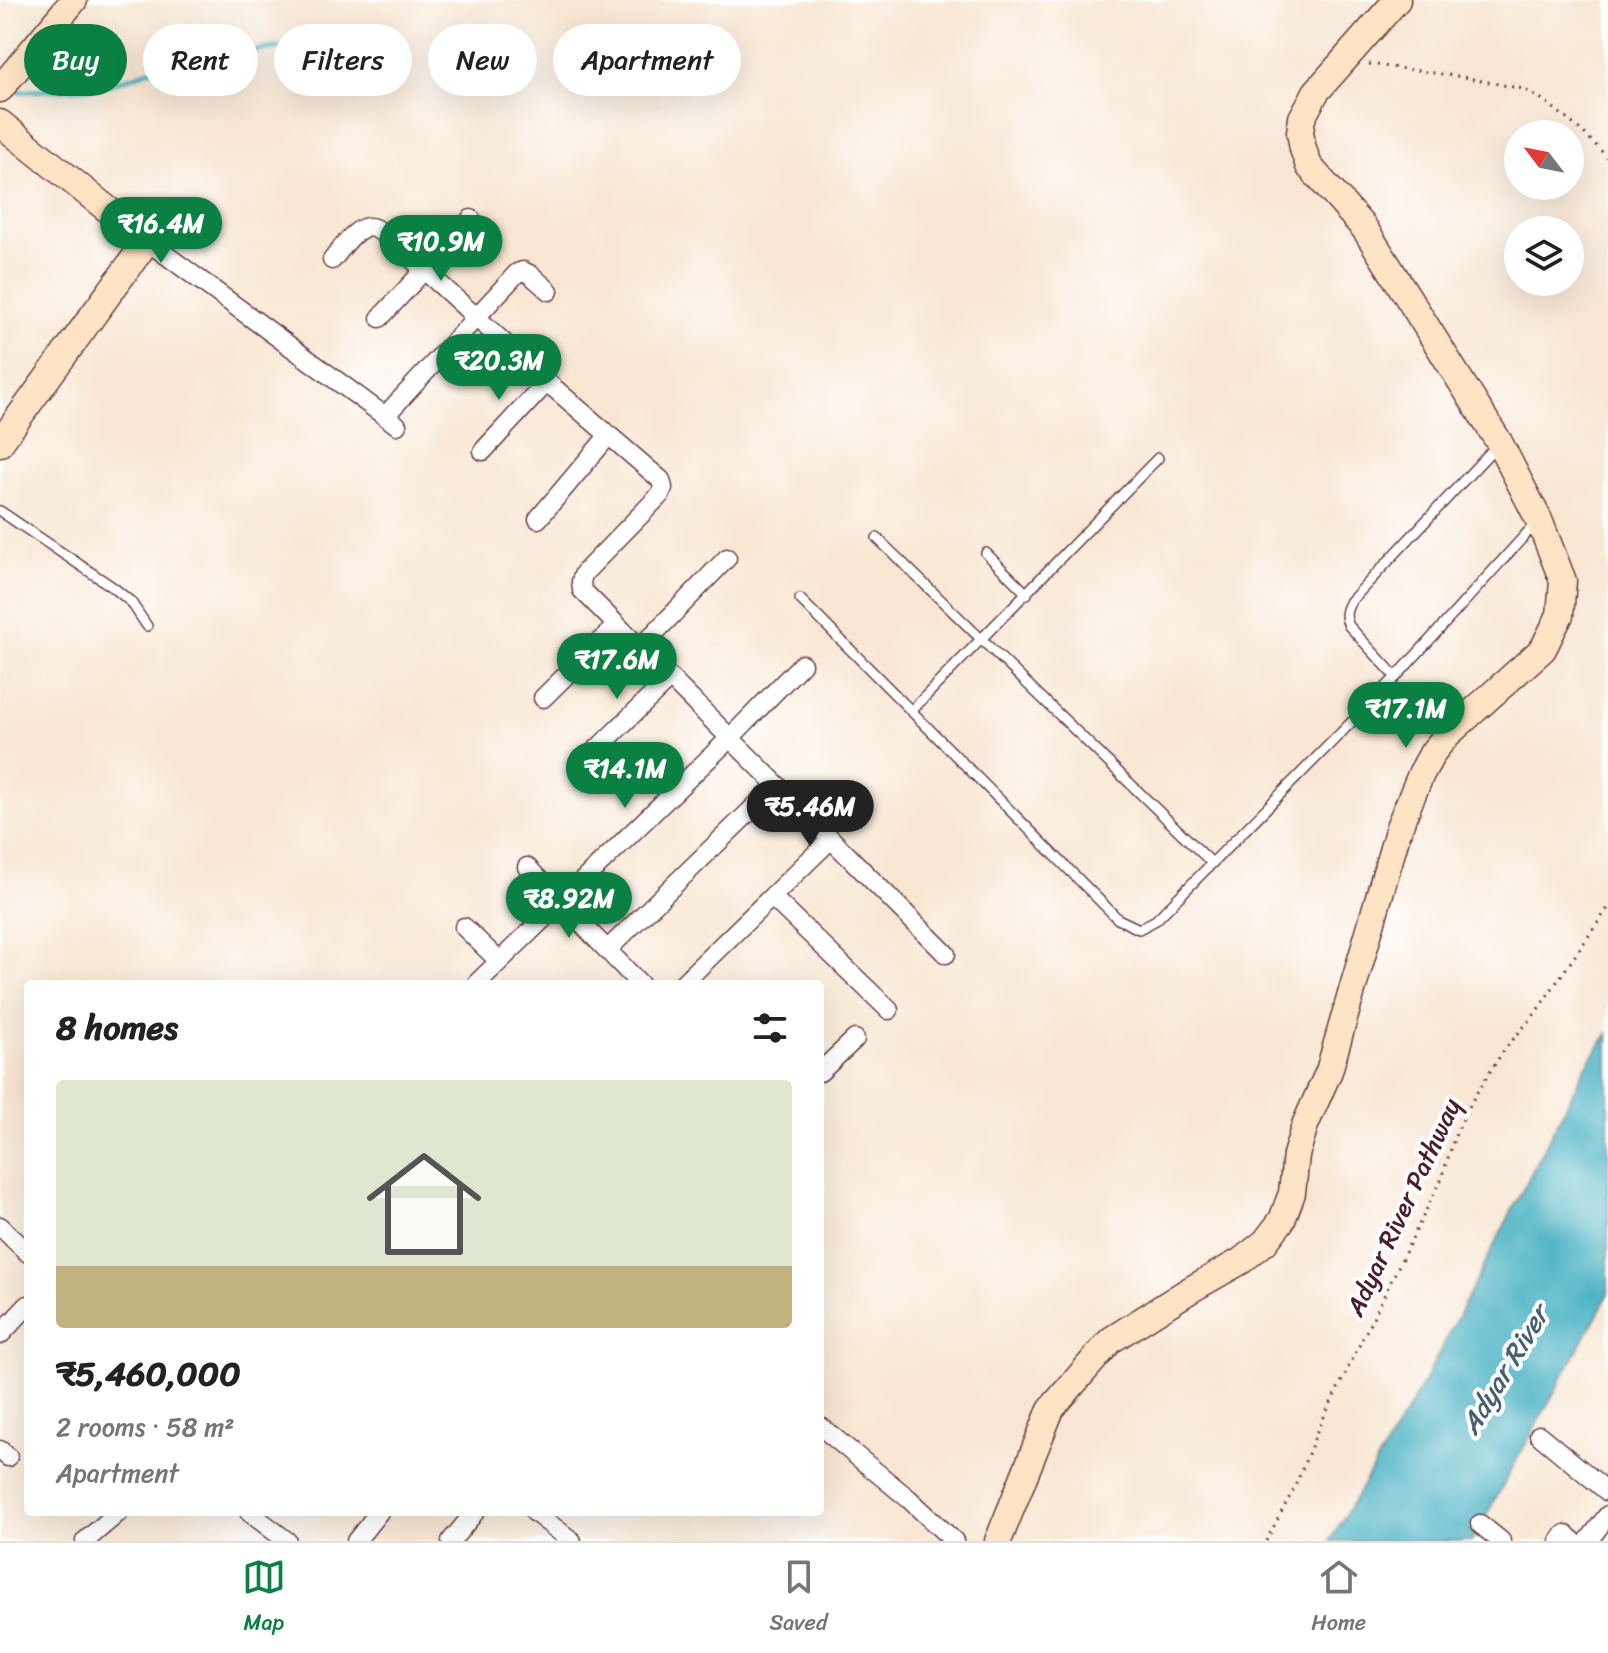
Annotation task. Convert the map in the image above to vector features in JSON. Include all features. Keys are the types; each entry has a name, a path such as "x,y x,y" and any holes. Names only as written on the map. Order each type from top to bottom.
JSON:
{"street":[{"path":"0,89 74,0"},
{"path":"998,1541 1051,1409 1111,1340 1241,1261 1265,1242 1282,1220 1292,1193 1296,1155 1305,1125 1329,1071 1399,827 1421,774 1448,734 1543,649 1560,615 1563,581 1539,520 1499,442 1365,229 1309,166 1303,149 1300,132 1302,118 1316,92 1397,0"},
{"path":"0,123 147,241 391,421 517,273 523,271 531,275 549,291"},
{"path":"380,318 471,219"},
{"path":"332,260 365,227 375,228 386,235 547,382 661,480 663,488 655,502 584,573 582,590 946,954"},
{"path":"0,443 147,241"},
{"path":"483,451 547,382"},
{"path":"538,519 609,435"},
{"path":"640,648 727,558"},
{"path":"543,698 617,625"},
{"path":"480,980 802,664"},
{"path":"593,753 670,678"},
{"path":"607,950 777,785"},
{"path":"686,980 831,839"},
{"path":"527,867 636,980"},
{"path":"772,897 889,1010"},
{"path":"464,927 499,961"},
{"path":"824,1068 855,1039"},
{"path":"0,1226 22,1247"},
{"path":"0,1335 24,1309"},
{"path":"824,1429 909,1499 954,1541"},
{"path":"1539,1435 1608,1492"},
{"path":"1588,1541 1608,1515"},
{"path":"85,1541 114,1516"},
{"path":"254,1516 287,1541"},
{"path":"356,1541 373,1516"},
{"path":"451,1541 472,1516"},
{"path":"537,1516 550,1534 572,1541"},
{"path":"1480,1524 1501,1541"},
{"path":"1560,1541 1565,1534 1573,1541"}],"lane":[{"path":"1396,677 1349,626 1345,618 1346,610 1499,442"},
{"path":"911,711 1158,458"},
{"path":"0,511 114,588 131,602 147,626"},
{"path":"800,599 1118,919 1139,929 1156,920 1396,677 1539,520"},
{"path":"877,538 1212,863"},
{"path":"986,553 1027,594"}],"path":[{"path":"1346,57 1362,63 1523,89 1545,101 1583,132 1608,158"},
{"name":"Adyar River Pathway","path":"1266,1541 1295,1487 1318,1429 1441,1180 1455,1136 1474,1097 1504,1050 1534,1015 1608,908"}],"water":[{"name":"Adyar River","path":"1608,1034 1608,1295 1472,1541 1330,1541 1424,1382 1588,1063"}],"waterway":[{"path":"9,92 101,88 169,63 274,48"}]}
